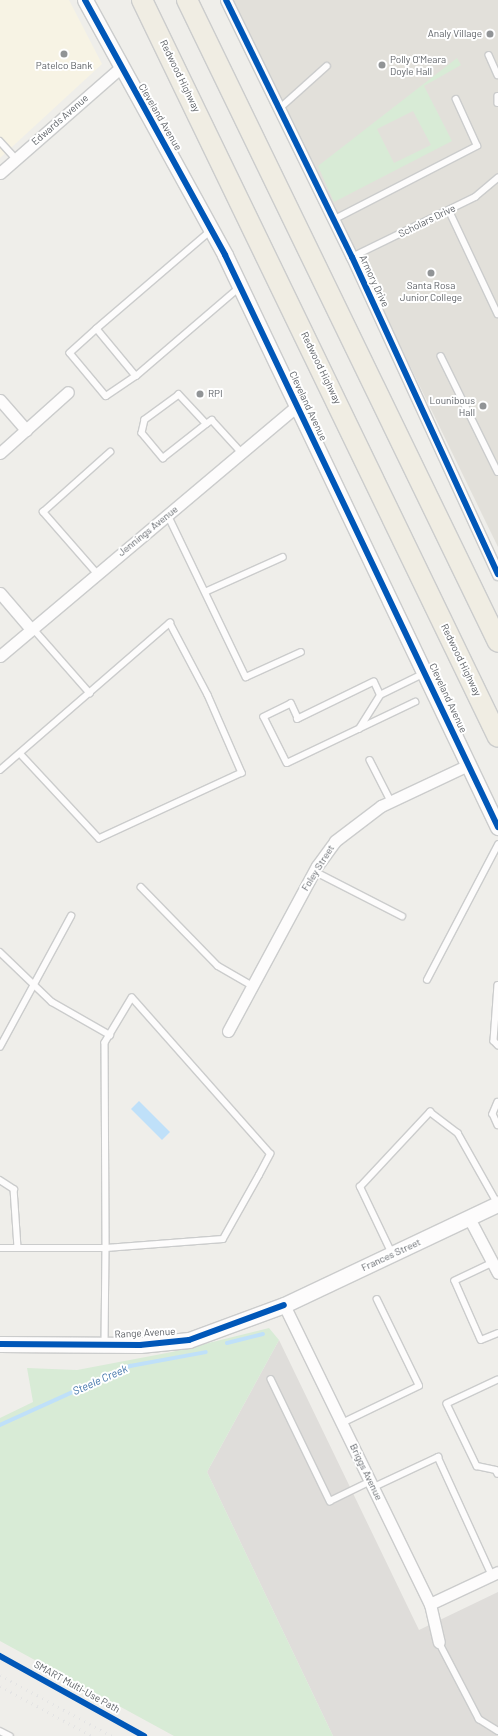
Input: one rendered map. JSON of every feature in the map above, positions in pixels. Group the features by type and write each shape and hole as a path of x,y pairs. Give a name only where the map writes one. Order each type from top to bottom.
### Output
{"highway":[{"name":"Redwood Highway","path":"141,0 154,21 498,736"},
{"path":"187,0 498,642"}],"street":[{"name":"Cleveland Avenue","path":"85,0 120,68 212,230 498,828"},
{"name":"Armory Drive","path":"226,0 352,257 498,574"},
{"name":"Edwards Avenue","path":"0,173 120,68"},
{"path":"0,453 68,392"},
{"path":"0,400 26,430"},
{"name":"Jennings Avenue","path":"0,656 31,628 242,454 297,406"},
{"path":"0,593 31,628"},
{"name":"Foley Street","path":"228,1031 314,871 335,841 355,822 391,801 468,765"},
{"name":"Frances Street","path":"284,1305 498,1204"},
{"path":"469,1218 498,1273"},
{"name":"Range Avenue","path":"0,1344 105,1345 190,1340 284,1305"},
{"name":"Briggs Avenue","path":"284,1305 373,1484 430,1604 439,1642"},
{"path":"430,1604 495,1573"}],"lane":[{"path":"489,54 498,75"},
{"path":"279,109 327,66"},
{"path":"498,96 498,103"},
{"path":"333,220 477,146 456,100"},
{"path":"0,141 16,159"},
{"name":"Scholars Drive","path":"352,257 475,197 498,178"},
{"path":"449,210 498,314"},
{"path":"212,230 70,353 106,396 136,376 240,287"},
{"path":"97,329 136,376"},
{"path":"441,356 498,472"},
{"path":"206,424 179,395 145,420 142,433 163,458 212,420 242,454"},
{"path":"97,574 43,512 110,452"},
{"path":"168,515 246,677 301,652"},
{"path":"205,592 283,556"},
{"path":"0,770 21,755 170,623 208,695 242,773 99,839 21,755"},
{"path":"31,628 90,693"},
{"path":"359,729 380,695 425,673"},
{"path":"380,695 374,682 298,719 291,704 264,717 287,763 415,702"},
{"path":"370,760 391,801"},
{"path":"427,980 498,845"},
{"path":"314,871 402,916"},
{"path":"141,888 218,966 252,986"},
{"path":"0,1047 32,983 71,916"},
{"path":"0,952 52,1002 110,1035"},
{"path":"498,985 494,1041 498,1045"},
{"path":"0,1248 106,1248 223,1239 270,1154 132,998 105,1043 106,1248 105,1345"},
{"path":"498,1102 493,1114 498,1125"},
{"path":"392,1254 360,1187 430,1112 458,1133 498,1204"},
{"path":"0,1180 14,1189 18,1248"},
{"path":"493,1263 455,1281 481,1340 498,1333"},
{"path":"342,1423 418,1386 377,1300"},
{"path":"271,1379 330,1501 438,1458 495,1573"},
{"path":"498,1380 448,1404 477,1466 496,1470 498,1474"},
{"path":"439,1642 479,1719 498,1731"},
{"path":"0,1731 10,1736"}],"shaded area":[{"path":"0,0 69,0 102,64 0,158"},
{"name":"Santa Rosa Junior College","path":"232,0 498,0 498,547"},
{"path":"279,1340 419,1630 498,1592 498,1736 333,1736 207,1472"}],"green space":[{"path":"457,58 461,65 424,86 452,141 334,202 318,166","holes":["413,111 431,145 394,163 377,129"]},
{"path":"269,1328 279,1340 207,1472 333,1736 174,1736 0,1641 0,1418 33,1402 27,1368 77,1370 172,1352"}],"water":[{"path":"139,1101 170,1132 162,1140 131,1109"}],"waterway":[{"name":"Steele Creek","path":"227,1343 263,1334"},
{"name":"Steele Creek","path":"0,1425 130,1366 206,1352"}],"railway":[{"path":"0,1675 112,1736"},
{"path":"0,1686 92,1736"}],"cycle path":[{"path":"85,0 225,255 498,827"},
{"path":"226,0 352,257 498,574"},
{"path":"0,1344 140,1345 189,1340 284,1305"},
{"name":"SMART Multi-Use Path","path":"0,1656 144,1736"}],"place":[{"name":"Analy Village","path":"490,34"},
{"name":"Patelco Bank","path":"64,54"},
{"name":"Polly O'Meara Doyle Hall","path":"382,65"},
{"name":"Santa Rosa Junior College","path":"431,273"},
{"name":"RPI","path":"200,394"},
{"name":"Lounibous Hall","path":"483,406"}]}
